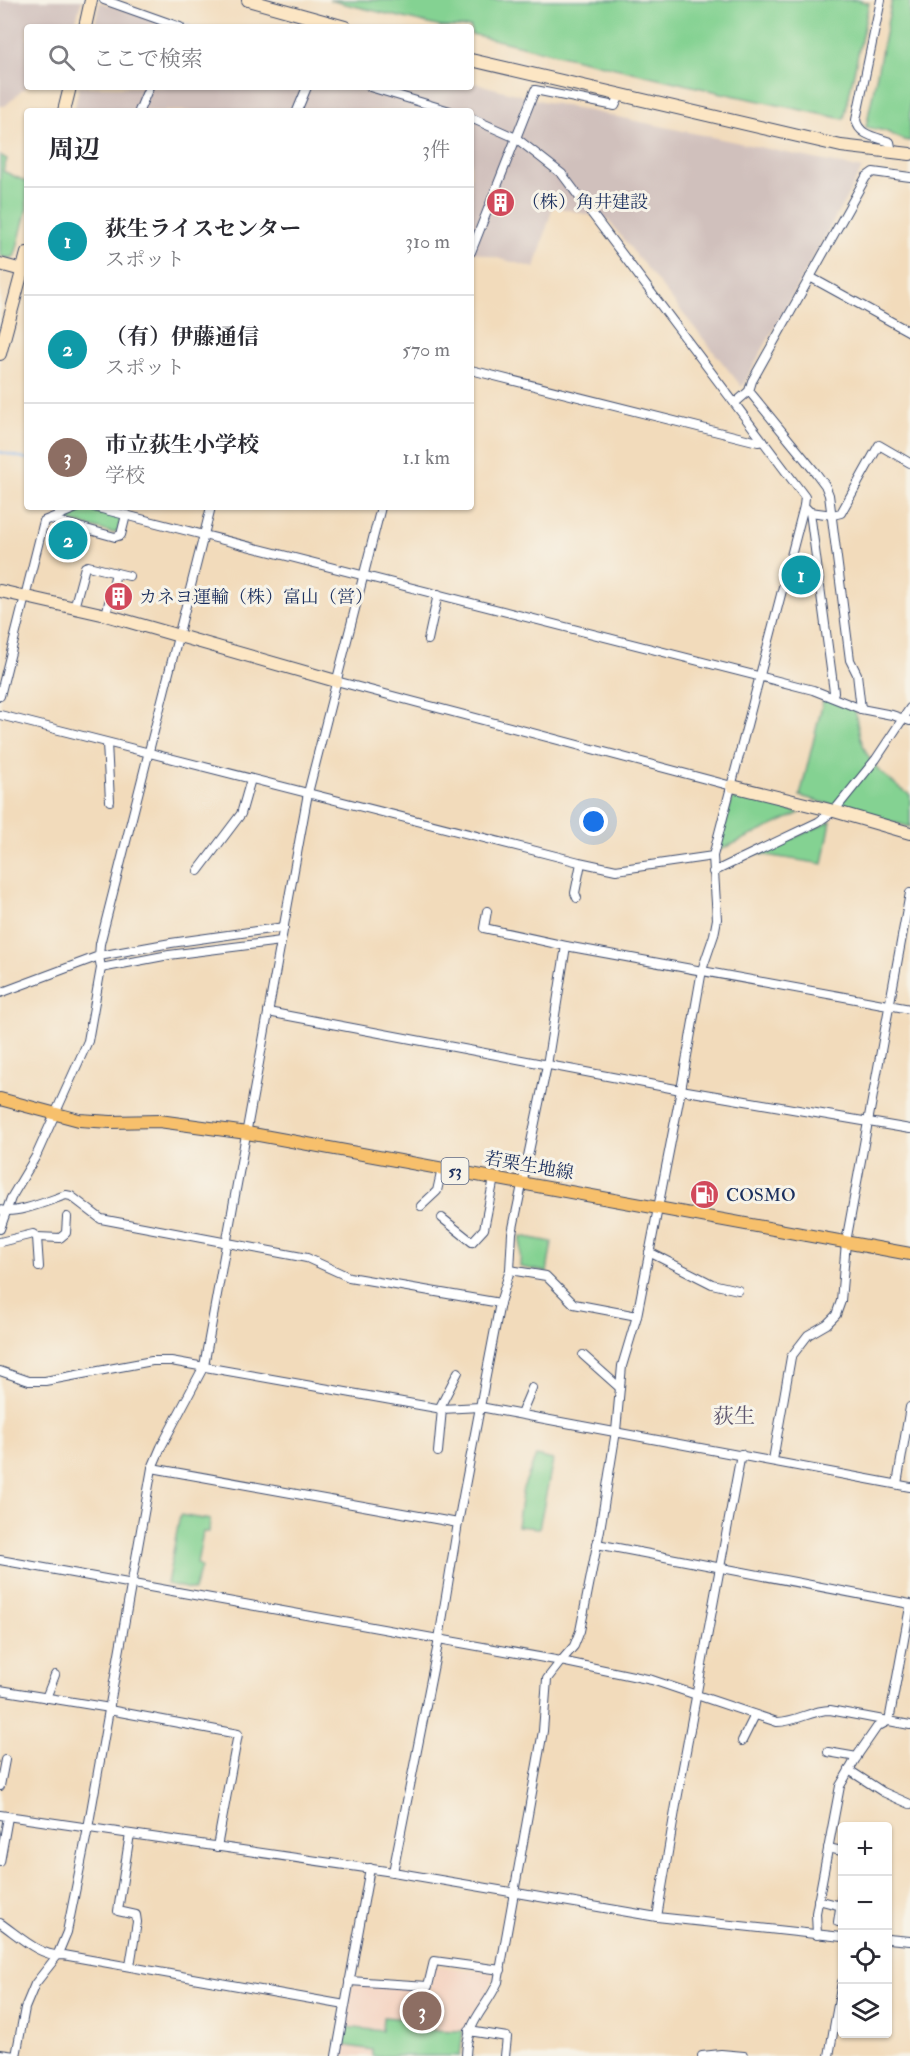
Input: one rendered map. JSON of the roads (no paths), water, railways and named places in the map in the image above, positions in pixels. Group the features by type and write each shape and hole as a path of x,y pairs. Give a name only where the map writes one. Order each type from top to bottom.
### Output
{"main road":[{"name":"若栗生地線","path":"0,1099 79,1120 179,1123 247,1133 910,1254"}],"street":[{"path":"86,22 92,0"},
{"path":"104,0 170,24"},
{"path":"248,0 334,24"},
{"path":"881,0 856,120 857,127 863,133 890,142 892,152"},
{"path":"474,61 841,146 910,154"},
{"path":"65,108 69,90"},
{"path":"140,108 148,90"},
{"path":"298,108 306,90"},
{"path":"380,90 440,108"},
{"path":"474,244 535,90 615,106 620,94"},
{"path":"474,119 516,138 562,174 805,497 834,692 832,697"},
{"path":"735,403 749,391 752,381 866,177 873,172 910,177"},
{"path":"0,354 24,263"},
{"path":"0,264 22,270"},
{"path":"810,277 910,332"},
{"path":"474,371 758,442 763,441"},
{"path":"749,391 825,485 833,514 850,660 856,674 861,709"},
{"path":"807,509 833,514 841,513 879,445 910,463"},
{"path":"466,2056 466,2039 473,2021 492,1995 501,1970 543,1731 548,1679 574,1647 580,1631 616,1431 622,1366 636,1316 658,1208 702,970 717,919 713,856 807,509"},
{"path":"0,696 44,521 72,510"},
{"path":"106,510 760,676 813,690 861,709 907,720"},
{"path":"0,1229 3,1211 36,1156 53,1114 88,1041 101,969 100,944 210,510"},
{"path":"0,2054 16,2056 25,2008 35,1984 57,1956 67,1932 110,1709 152,1468 204,1366 308,793 380,510"},
{"path":"50,519 115,537 121,535 126,515"},
{"path":"74,608 86,567 129,576"},
{"path":"106,615 116,573"},
{"path":"0,591 106,615 336,681 910,832"},
{"path":"428,640 438,594"},
{"path":"713,872 818,822 834,811 907,720 910,708"},
{"path":"0,715 616,870 713,856"},
{"path":"107,743 110,801"},
{"path":"198,871 242,814 251,779"},
{"path":"577,898 575,893 581,863"},
{"path":"773,1460 791,1357 808,1335 836,1316 841,1301 846,1242 910,893"},
{"path":"487,911 484,928 566,946 910,1009"},
{"path":"0,993 99,956 284,927"},
{"path":"101,969 169,955 281,941"},
{"path":"393,1872 439,1639 458,1523 500,1303 510,1270 512,1233 547,1065 566,946"},
{"path":"268,1012 681,1090 910,1129"},
{"path":"421,1206 437,1191 442,1169"},
{"path":"442,1218 472,1242 484,1229 494,1178"},
{"path":"3,1211 66,1195 71,1196 101,1220 306,1258 349,1277 500,1303"},
{"path":"0,1242 33,1234 37,1237 60,1238 66,1233 67,1217"},
{"path":"37,1237 39,1267"},
{"path":"649,1252 712,1284 738,1290"},
{"path":"510,1270 546,1276 574,1304 636,1316"},
{"path":"583,1355 620,1388"},
{"path":"0,1371 29,1381 45,1381 152,1361 171,1361 441,1409 480,1407 910,1487"},
{"path":"438,1452 441,1409 458,1372"},
{"path":"521,1414 532,1389"},
{"path":"897,1484 910,1407"},
{"path":"657,1917 741,1454"},
{"path":"152,1468 458,1523"},
{"path":"597,1544 910,1606 889,1721"},
{"path":"0,1560 561,1661 651,1680 777,1722 789,1722 818,1710 830,1710 910,1725"},
{"path":"46,1698 55,1675"},
{"path":"0,1690 238,1734 217,1846"},
{"path":"742,1741 755,1715"},
{"path":"817,1935 818,1900 840,1786 878,1727 889,1721"},
{"path":"828,1752 857,1757"},
{"path":"0,1786 5,1760"},
{"path":"849,1770 883,1792 910,1804"},
{"path":"0,1862 4,1816 370,1868 657,1917 838,1937"},
{"path":"130,1834 118,1911 136,1915 137,1922 130,1966"},
{"path":"828,1848 838,1850"},
{"path":"336,2056 370,1868"},
{"path":"818,1900 838,1905"},
{"path":"0,1923 42,1952 57,1956 63,1955 130,1966 345,2005"},
{"path":"892,1939 910,1941"},
{"path":"349,1981 428,1986 434,1961 501,1970"},
{"path":"829,2056 843,1984"},
{"path":"469,2031 507,2037 505,2056"},
{"path":"702,2056 722,2054 744,2056"}],"waterway":[{"path":"0,452 24,458"}],"place":[{"name":"（株）角井建設","path":"501,202"},
{"name":"（有）伊藤通信","path":"68,540"},
{"name":"荻生ライスセンター","path":"801,575"},
{"name":"カネヨ運輸（株）富山（営）","path":"118,597"},
{"name":"COSMO","path":"705,1195"},
{"name":"市立荻生小学校","path":"422,2011"}],"district":[{"name":"荻生","path":"734,1416"}]}
